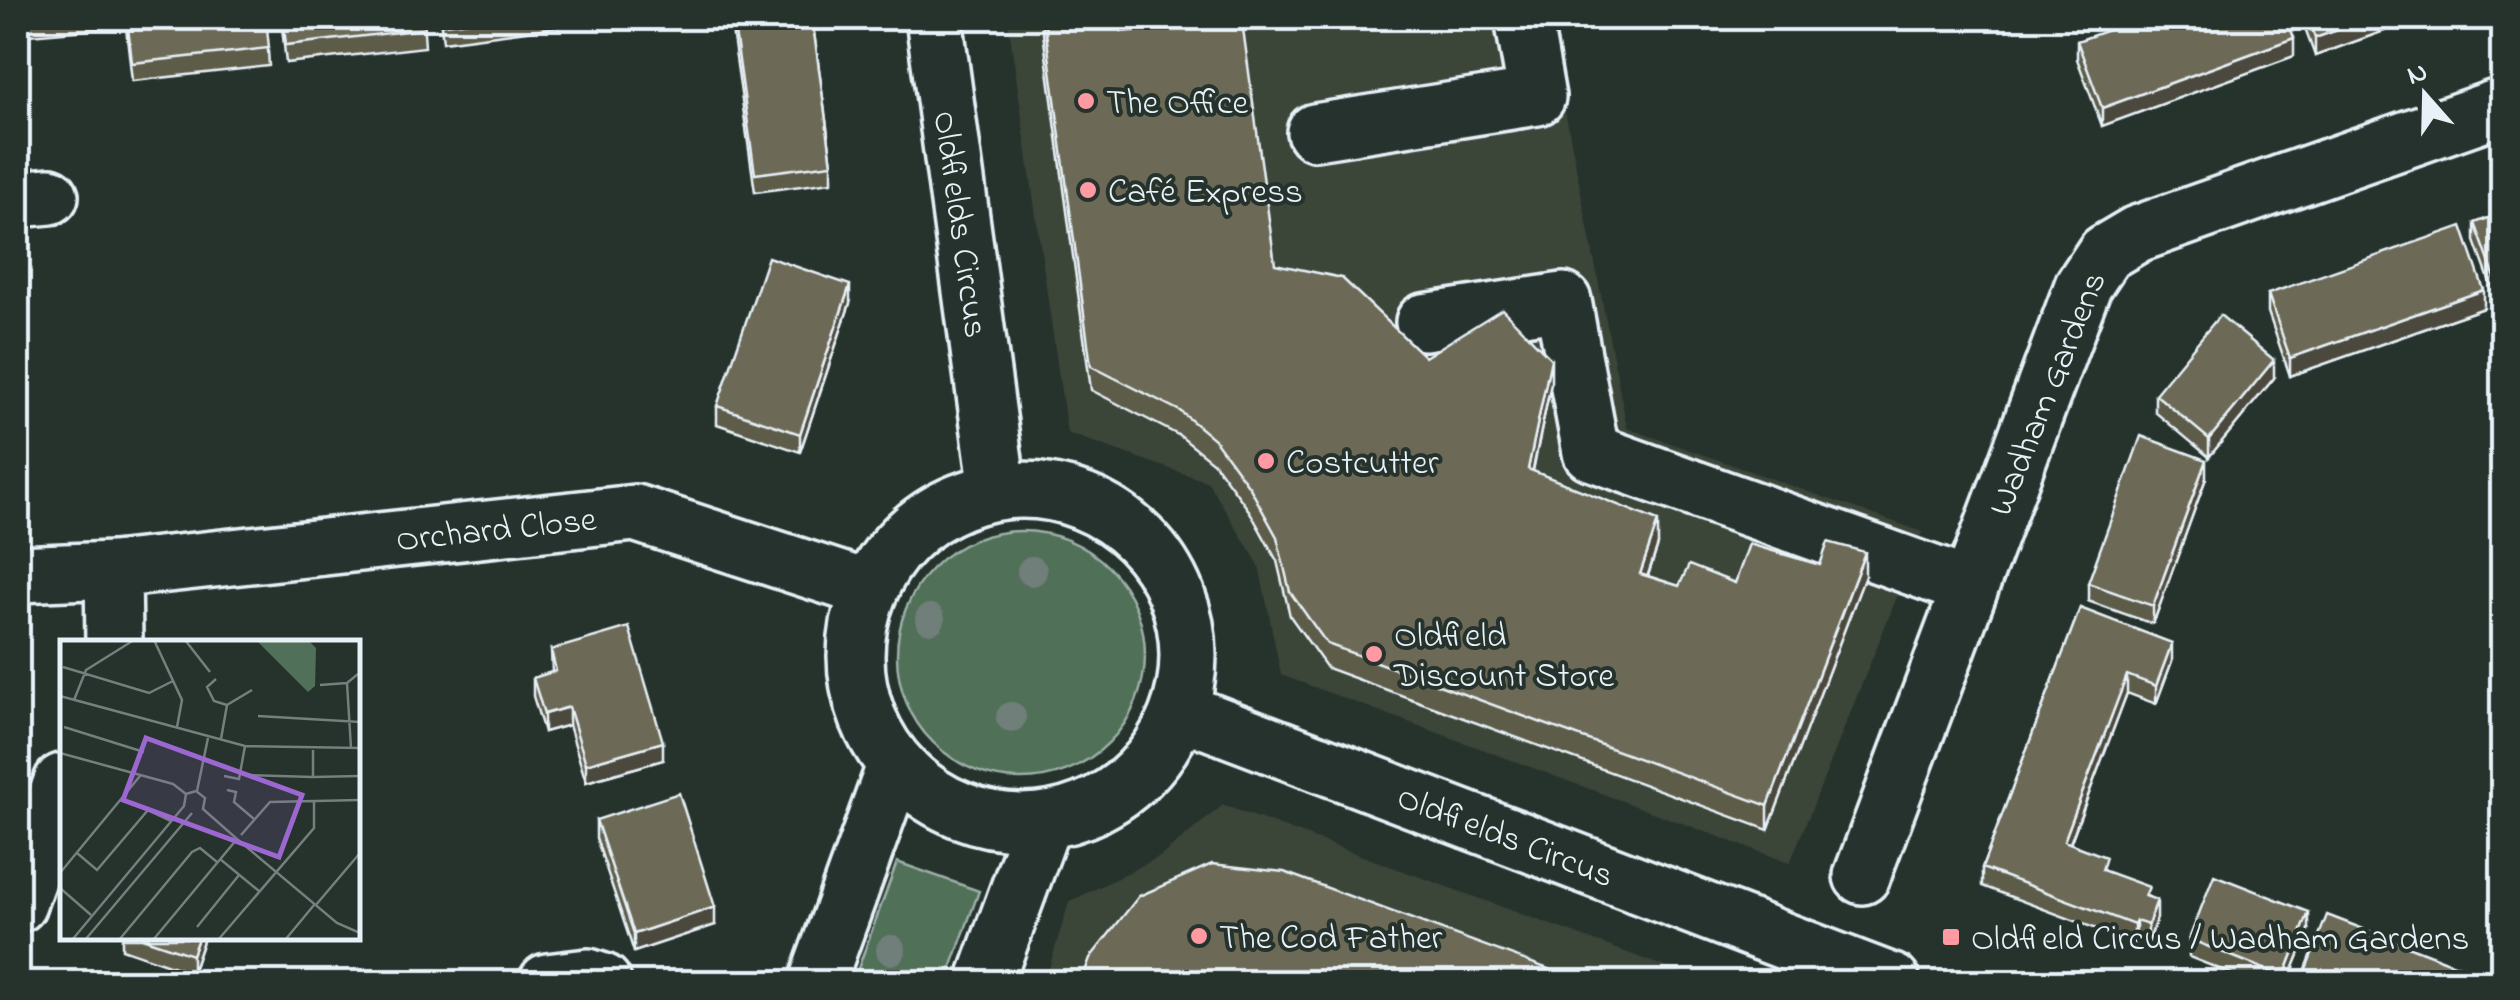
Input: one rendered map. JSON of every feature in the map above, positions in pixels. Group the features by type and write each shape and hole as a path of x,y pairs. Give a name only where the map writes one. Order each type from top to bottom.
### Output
{"street":[{"name":"Oldfields Circus","path":"934,18 998,490"},
{"path":"1315,132 1537,96 1523,18"},
{"name":"Wadham Gardens","path":"1862,876 2083,286 2105,253 2138,234 2502,106"},
{"path":"1424,322 1563,300 1591,452 1968,587"},
{"path":"998,490 1076,496 1110,512 1148,543 1166,569 1190,652 1182,711 1156,759 1118,791 1082,813 1043,823 1001,823 945,805 896,766 858,692 855,637 868,589 890,552 938,511 998,490"},
{"name":"Orchard Close","path":"18,574 113,570 635,513 868,589"},
{"path":"113,570 114,640"},
{"name":"Oldfields Circus","path":"1182,711 1827,971 1892,982"},
{"path":"817,982 896,766"},
{"path":"18,904 60,788"},
{"path":"985,982 1043,823"},
{"path":"547,982 588,978 603,982"}],"shaded area":[{"path":"1547,18 1627,428 1923,532 1790,863 1281,675 1259,565 1208,482 1067,433 1008,20"},
{"path":"1223,805 1707,982 1045,982 1069,902 1161,856"}],"green space":[{"path":"1021,531 1068,540 1109,567 1136,608 1145,655 1136,702 1109,743 1068,770 1021,779 974,770 933,743 906,702 897,655 906,608 933,567 974,540"},
{"path":"897,862 979,891 946,982 853,982"}],"building":[{"path":"127,18 266,18 269,48 132,63"},
{"path":"283,18 423,18 425,29 286,45"},
{"path":"442,18 495,18 443,24"},
{"path":"733,18 812,18 832,164 755,174"},
{"path":"1044,18 1120,18 1122,32 1242,21 1275,264 1342,278 1425,357 1502,309 1551,359 1528,469 1658,521 1640,574 1679,586 1689,565 1735,583 1749,544 1820,565 1828,542 1865,552 1768,806 1327,644 1290,592 1277,537 1250,488 1215,440 1180,411 1091,366"},
{"path":"2143,18 2287,18 2294,38 2102,108 2077,41"},
{"path":"2307,18 2371,18 2315,38"},
{"path":"2502,213 2502,284 2498,286 2475,223"},
{"path":"2462,226 2484,290 2290,358 2268,294"},
{"path":"768,257 850,285 800,434 717,406"},
{"path":"2220,315 2274,360 2209,439 2155,394"},
{"path":"2141,436 2206,460 2153,606 2088,583"},
{"path":"2080,608 2172,643 2156,686 2127,675 2064,841 2106,857 2102,870 2149,887 2145,896 2157,900 2148,925 2136,921 2134,925 1982,868"},
{"path":"629,627 663,742 586,764 569,707 544,714 533,678 556,671 551,650"},
{"path":"679,793 715,907 634,934 596,820"},
{"path":"1212,864 1284,872 1584,982 1081,982 1090,958 1139,896"},
{"path":"2214,875 2309,912 2284,977 2189,939"},
{"path":"2327,915 2501,982 2302,979"},
{"path":"148,940 197,940 192,955"}],"place":[{"name":"The Office","path":"1086,101"},
{"name":"Café Express","path":"1088,190"},
{"name":"Costcutter","path":"1266,461"},
{"name":"Oldfield Discount Store","path":"1374,654"},
{"name":"The Cod Father","path":"1199,936"},
{"name":"Oldfield Circus / Wadham Gardens","path":"1951,937"}]}
